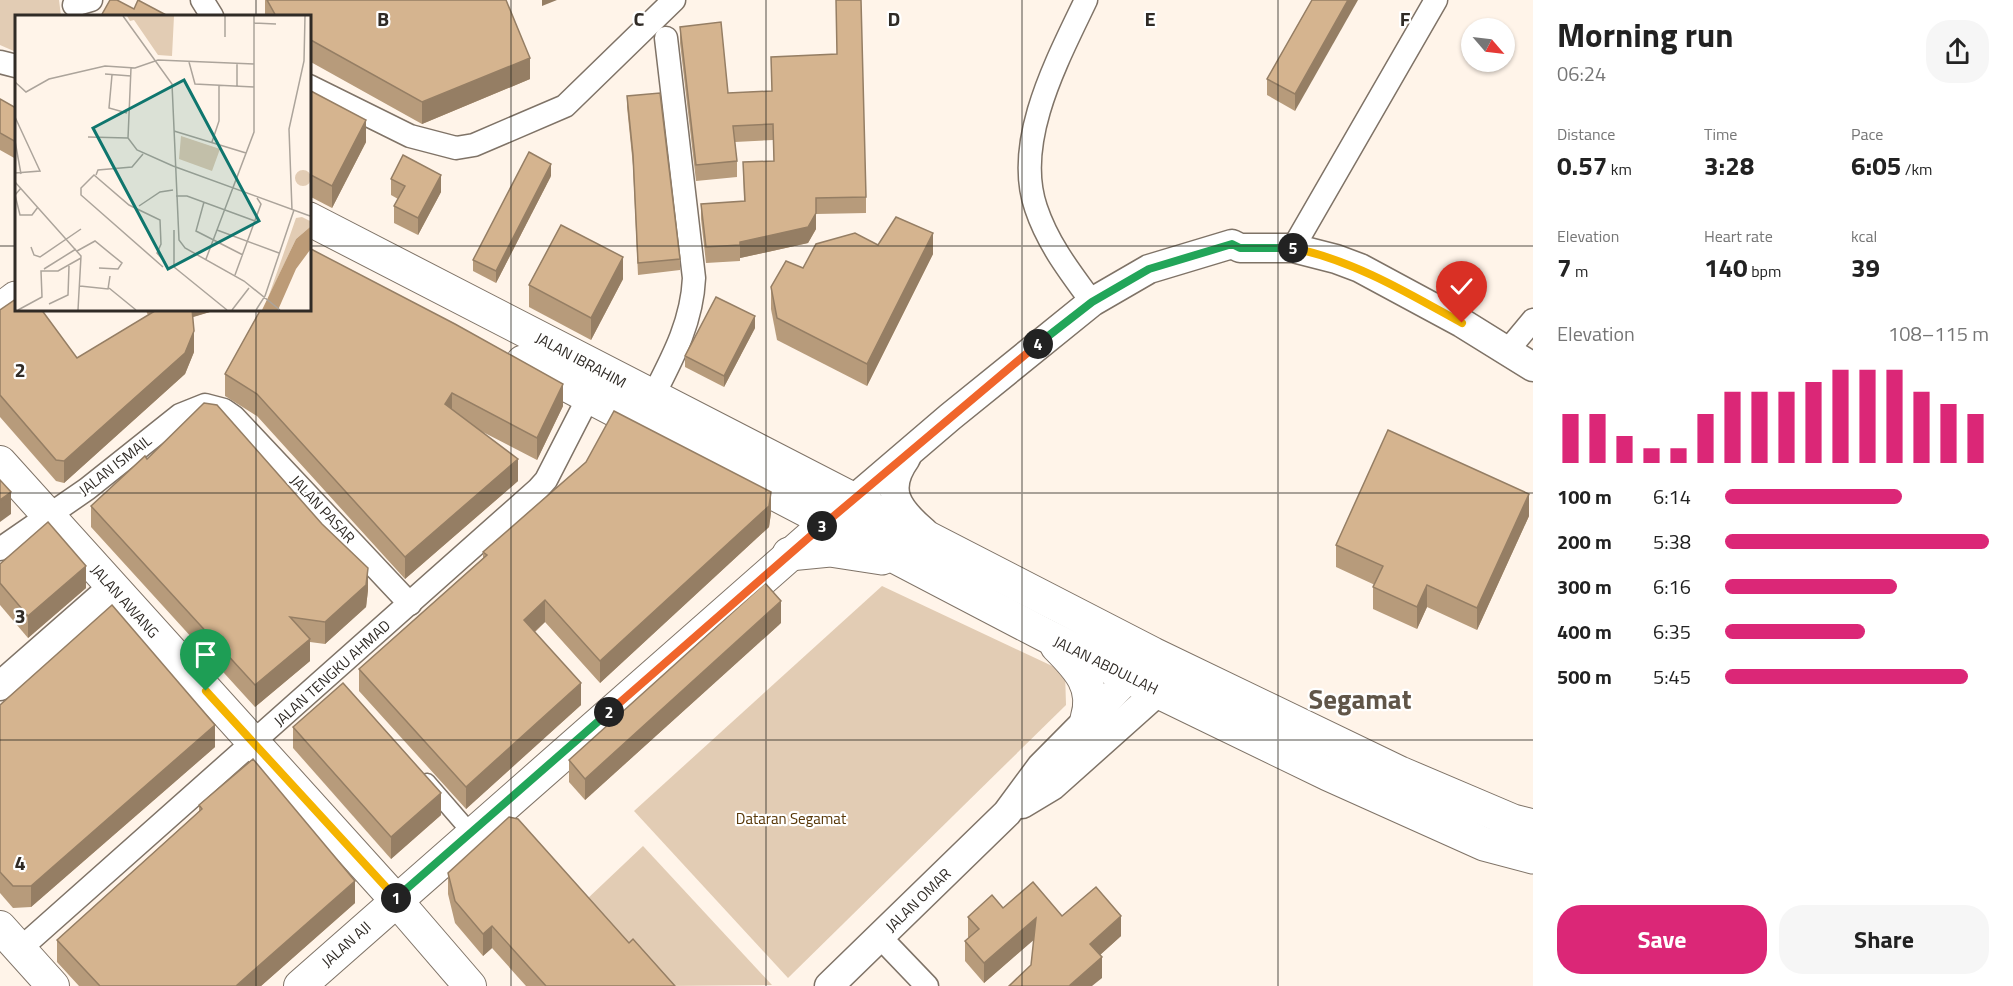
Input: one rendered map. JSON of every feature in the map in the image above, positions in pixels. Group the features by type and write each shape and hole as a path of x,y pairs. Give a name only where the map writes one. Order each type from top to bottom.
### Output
{"highway":[{"name":"JALAN IBRAHIM","path":"310,220 652,398 841,510"},
{"name":"JALAN IBRAHIM","path":"310,250 464,329 588,398 841,510"},
{"path":"0,285 15,275"},
{"path":"0,310 15,299"},
{"name":"JALAN ABDULLAH","path":"841,510 930,556 1183,668 1393,787"},
{"path":"789,554 830,550 877,557 930,556"},
{"name":"JALAN ABDULLAH","path":"930,556 1045,635 1160,692 1393,787"},
{"path":"1045,635 1086,681 1092,700 1087,719"},
{"path":"1393,787 1533,826"},
{"path":"1393,787 1484,844 1533,857"}],"main road":[{"name":"JALAN AWANG","path":"0,462 395,899 470,986"},
{"name":"JALAN AJI","path":"300,986 395,899 841,510"},
{"path":"10,938 53,986"}],"street":[{"path":"202,0 211,15"},
{"path":"310,86 410,136 456,148 474,145 565,106 674,0"},
{"path":"1086,0 1044,93 1036,127 1032,176 1036,208 1053,248 1092,302"},
{"path":"1293,248 1436,0"},
{"path":"652,398 686,326 693,296 694,279 666,38"},
{"path":"0,62 15,66"},
{"path":"841,510 1092,302 1149,269 1232,244 1240,248 1293,248 1360,268 1508,350 1533,367"},
{"path":"1508,350 1533,320"},
{"name":"JALAN TENGKU AHMAD","path":"10,938 334,678 410,604 546,480 588,398"},
{"name":"JALAN ISMAIL","path":"0,549 87,489 180,415 205,405 224,410 234,417"},
{"name":"JALAN PASAR","path":"234,417 282,465 410,604"},
{"path":"913,449 894,480 895,498 930,556"},
{"path":"0,686 112,588"},
{"name":"JALAN OMAR","path":"829,986 1007,813 1041,767 1153,654"},
{"name":"JALAN OMAR","path":"1007,813 1052,786 1160,692 1183,668"},
{"path":"419,773 472,834"},
{"path":"880,937 927,986"}],"green space":[{"path":"0,0 59,0 61,15 15,15 15,52 0,45"},
{"name":"Dataran Segamat","path":"882,586 1065,672 1066,705 788,978 634,811"},
{"path":"643,846 772,985 665,986 586,900"}],"building":[{"path":"110,0 117,0 134,9 138,0 166,15 102,15"},
{"path":"267,0 506,0 530,58 422,102 310,40 310,15 275,15"},
{"path":"836,0 861,0 866,197 816,198 816,213 808,227 740,242 740,245 706,247 701,204 745,201 743,162 774,161 773,124 733,126 737,161 696,165 680,27 721,22 728,93 772,91 771,57 837,54"},
{"path":"1312,0 1348,0 1295,94 1267,79"},
{"path":"310,91 366,120 332,186 310,175"},
{"path":"660,93 680,259 638,263 633,155 627,96"},
{"path":"0,99 15,107 15,141 0,133"},
{"path":"529,152 551,164 496,271 473,260"},
{"path":"403,155 441,175 418,218 394,206 405,186 391,179"},
{"path":"896,217 933,233 867,364 777,318 771,287 786,261 803,268 816,244 855,233 878,245"},
{"path":"561,225 623,257 591,318 529,285"},
{"path":"310,249 455,324 563,384 537,438 452,393 445,404 518,459 405,557 257,394 225,374 260,310 310,310"},
{"path":"716,297 755,316 724,376 685,356"},
{"path":"15,300 15,310 42,310 77,358 156,310 192,310 194,331 185,353 64,461 56,460 0,395 0,310"},
{"path":"204,403 217,405 322,524 368,568 366,585 325,622 290,617 310,639 255,685 91,506 145,456 147,459"},
{"path":"614,411 771,492 769,506 600,661 545,600 524,620 581,683 466,787 359,669 487,555 483,552 586,462"},
{"path":"1388,430 1529,494 1477,608 1427,585 1417,607 1373,587 1383,566 1336,545"},
{"path":"0,480 11,492 0,500"},
{"path":"48,522 86,566 28,616 0,583 0,564"},
{"path":"765,583 781,601 585,779 569,760"},
{"path":"112,605 215,725 31,886 13,886 0,872 0,705"},
{"path":"343,683 441,793 391,837 293,727"},
{"path":"253,759 355,881 236,986 100,986 57,940 202,809 199,805"},
{"path":"509,817 518,819 629,943 633,939 675,986 546,986 492,926 483,934 455,901 448,873"},
{"path":"1033,882 1062,916 1096,887 1121,916 1090,944 1102,957 1069,986 1009,986 1031,965 1036,918 984,963 965,941 979,929 968,917 992,895 1003,908"}],"district":[{"name":"Segamat","path":"1360,698"}],"route":[{"path":"206,691 395,899 472,834 789,554 950,417 1092,302 1149,269 1232,244 1240,248 1293,248 1360,268 1462,323"}]}
